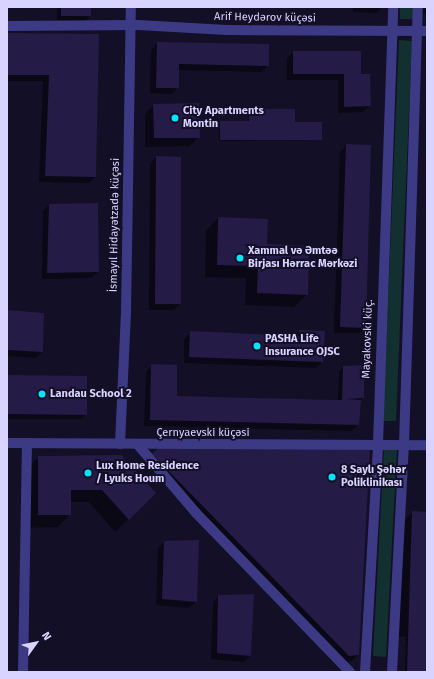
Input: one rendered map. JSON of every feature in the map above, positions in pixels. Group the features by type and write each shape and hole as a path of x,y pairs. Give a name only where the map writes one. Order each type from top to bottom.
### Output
{"street":[{"name":"İsmayıl Hidayətzadə küçəsi","path":"120,444 126,306 130,7"},
{"name":"Mayakovski küç.","path":"365,672 378,444 380,346 393,7"},
{"path":"392,672 404,445 422,32 418,7"},
{"name":"Arif Heydərov küçəsi","path":"7,26 130,25 227,30 422,32"},
{"path":"23,672 27,443"},
{"name":"Çernyaevski küçəsi","path":"7,444 427,445"},
{"path":"138,445 196,513 350,672"}],"green space":[{"path":"400,7 413,7 413,19 400,19"},
{"path":"399,40 412,41 396,421 383,421"},
{"path":"384,448 397,449 386,657 373,656"}],"building":[{"path":"61,7 91,7 91,16 61,16"},
{"path":"7,33 99,34 96,177 45,176 49,75 7,75"},
{"path":"157,42 269,44 269,66 179,64 179,88 156,88"},
{"path":"293,51 361,51 361,74 370,74 371,106 344,107 344,74 293,74"},
{"path":"199,103 200,138 154,138 153,104"},
{"path":"249,109 295,109 295,122 322,122 322,140 220,140 220,121 249,121"},
{"path":"346,144 371,145 366,328 340,327"},
{"path":"156,156 181,157 181,304 155,304"},
{"path":"98,203 99,272 47,273 49,204"},
{"path":"218,217 268,219 267,244 309,246 308,295 257,293 258,266 217,265"},
{"path":"7,310 44,313 43,352 7,350"},
{"name":"PASHA Life Insurance OJSC","path":"299,330 325,331 323,362 189,357 190,331 299,336"},
{"path":"151,364 177,365 177,396 338,400 342,400 343,366 364,365 364,398 347,399 361,400 359,425 150,420"},
{"path":"7,375 87,376 87,415 7,414"},
{"path":"161,445 370,447 359,655 349,656 152,454"},
{"name":"Lux Home Residence / Lyuks Houm","path":"121,455 156,493 129,520 102,490 71,490 71,515 38,515 38,456"},
{"path":"412,511 427,512 427,672 407,672"},
{"path":"199,540 197,602 162,599 164,541"},
{"path":"254,594 251,656 217,653 218,595"}],"place":[{"name":"City Apartments Montin","path":"175,118"},
{"name":"Xammal və Əmtəə Birjası Hərrac Mərkəzi","path":"240,258"},
{"name":"PASHA Life Insurance OJSC","path":"257,346"},
{"name":"Landau School 2","path":"42,394"},
{"name":"Lux Home Residence / Lyuks Houm","path":"88,473"},
{"name":"8 Saylı Şəhər Poliklinikası","path":"332,477"}]}
